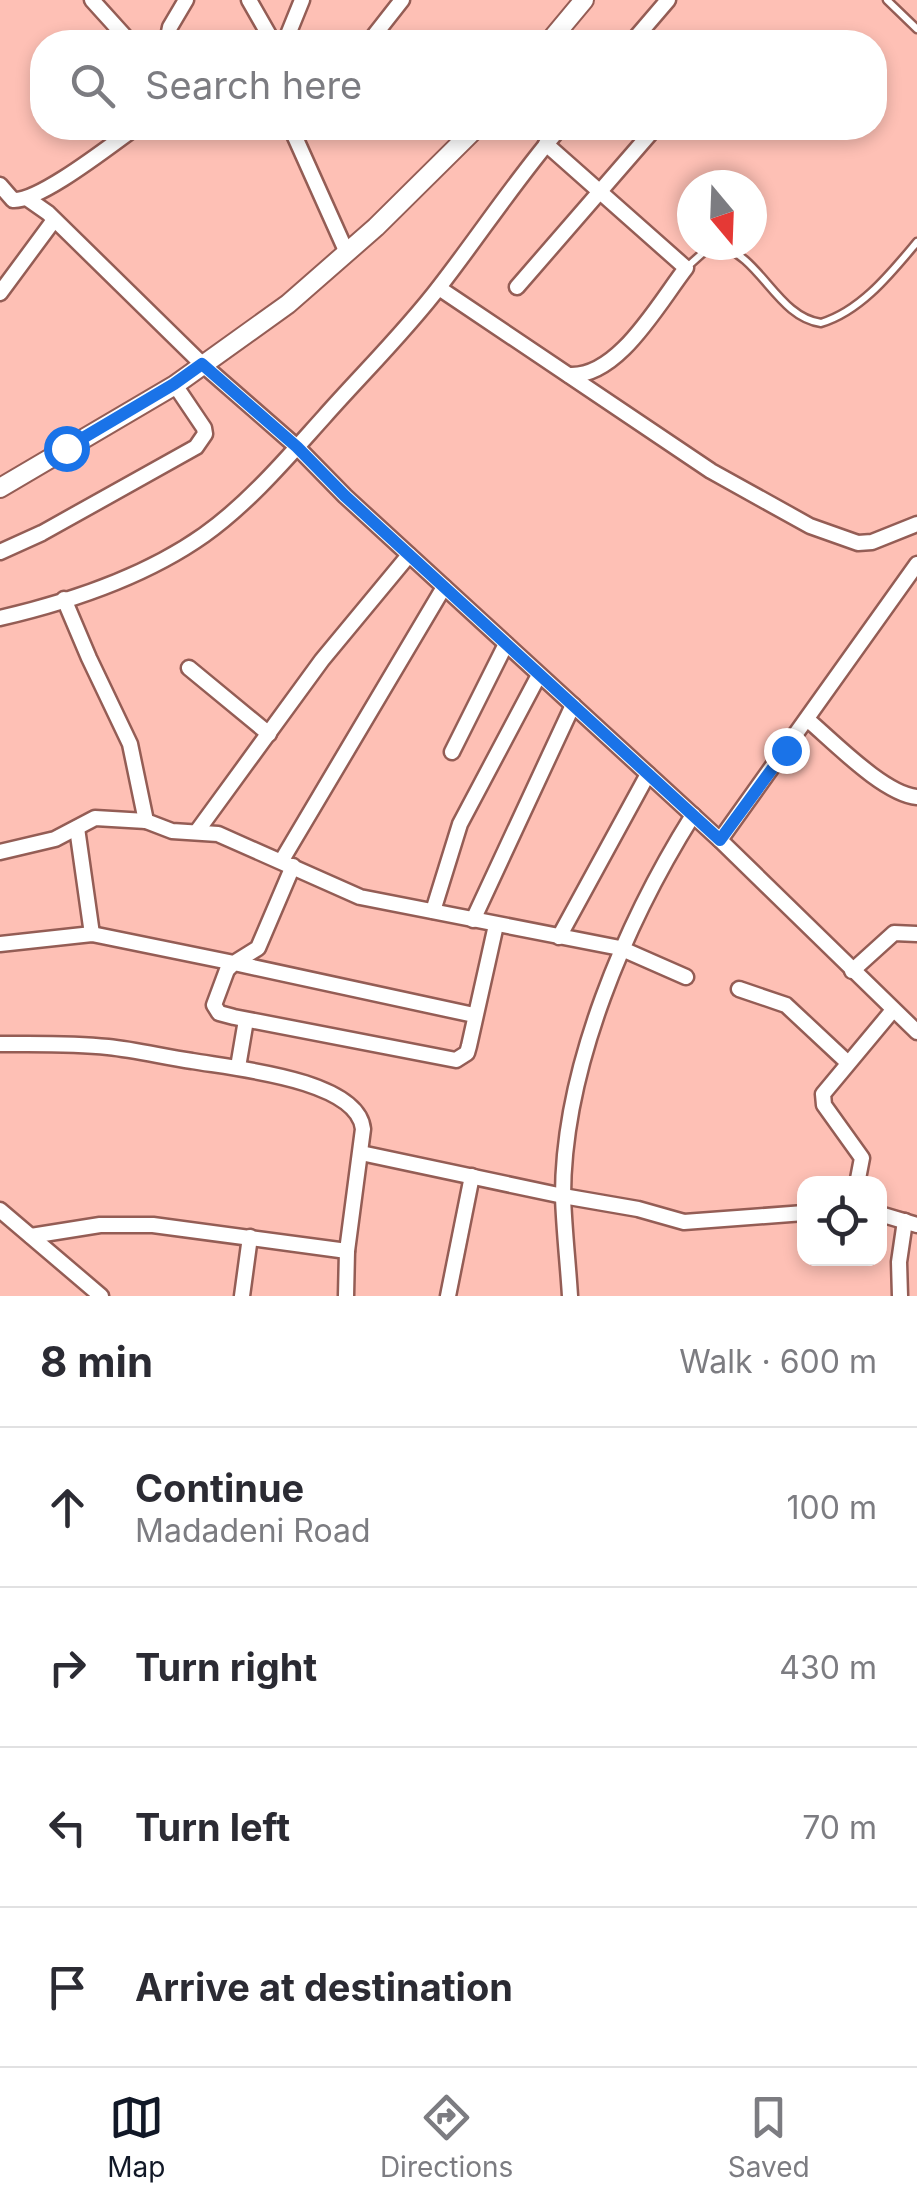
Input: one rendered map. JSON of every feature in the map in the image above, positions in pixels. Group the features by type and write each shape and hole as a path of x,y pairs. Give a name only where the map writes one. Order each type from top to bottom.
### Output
{"street":[{"path":"92,0 119,30"},
{"path":"169,30 186,0"},
{"path":"249,0 265,30"},
{"path":"290,30 302,0"},
{"path":"378,30 402,0"},
{"path":"559,30 584,0"},
{"path":"642,30 668,0"},
{"path":"0,184 13,200 28,199 117,140"},
{"path":"296,140 347,253"},
{"path":"0,488 174,384 288,304 464,140"},
{"path":"0,618 136,571 204,535 231,513 297,447 439,288 550,140"},
{"path":"517,286 645,140"},
{"path":"546,144 686,268 616,358 591,373 568,375"},
{"path":"28,199 720,840 917,1032"},
{"path":"0,292 54,220"},
{"path":"439,288 712,471 810,526 858,543 872,542 917,524"},
{"path":"0,552 42,534 196,447 205,434 204,428 174,384"},
{"path":"0,477 66,448"},
{"path":"198,830 322,660 409,554"},
{"path":"720,840 917,564"},
{"path":"444,588 287,863 258,948 227,970 214,1005 219,1013 246,1020 456,1060 466,1053 496,924"},
{"path":"64,599 130,744 146,821"},
{"path":"452,752 506,644"},
{"path":"189,668 268,734"},
{"path":"433,911 460,824 539,675"},
{"path":"473,920 574,705"},
{"path":"808,720 889,786 917,797"},
{"path":"559,937 648,774"},
{"path":"570,1296 564,1196 579,1077 620,948 655,876 692,816"},
{"path":"0,852 55,839 101,818 146,821 172,831 198,830 218,834 360,897 620,948 686,977"},
{"path":"77,828 92,934"},
{"path":"852,971 894,933 917,934"},
{"path":"0,944 92,934 474,1015"},
{"path":"739,989 786,1005 847,1062"},
{"path":"858,1176 862,1158 822,1099 847,1062 893,1010"},
{"path":"238,1067 246,1020"},
{"path":"0,1044 107,1047 238,1067 298,1081 340,1098 362,1119 347,1251 346,1296"},
{"path":"361,1152 700,1223 797,1214"},
{"path":"448,1296 472,1176"},
{"path":"0,1210 101,1296"},
{"path":"900,1296 898,1262 911,1223"},
{"path":"31,1236 100,1225 153,1224 347,1251"},
{"path":"242,1296 250,1237"}],"lane":[{"path":"888,0 917,30"},
{"path":"744,260 804,318 821,324 844,314 878,286 917,242"},
{"path":"686,268 695,260"}],"route":[{"path":"66,448 202,364 297,447 345,496 720,840 786,750"}]}
